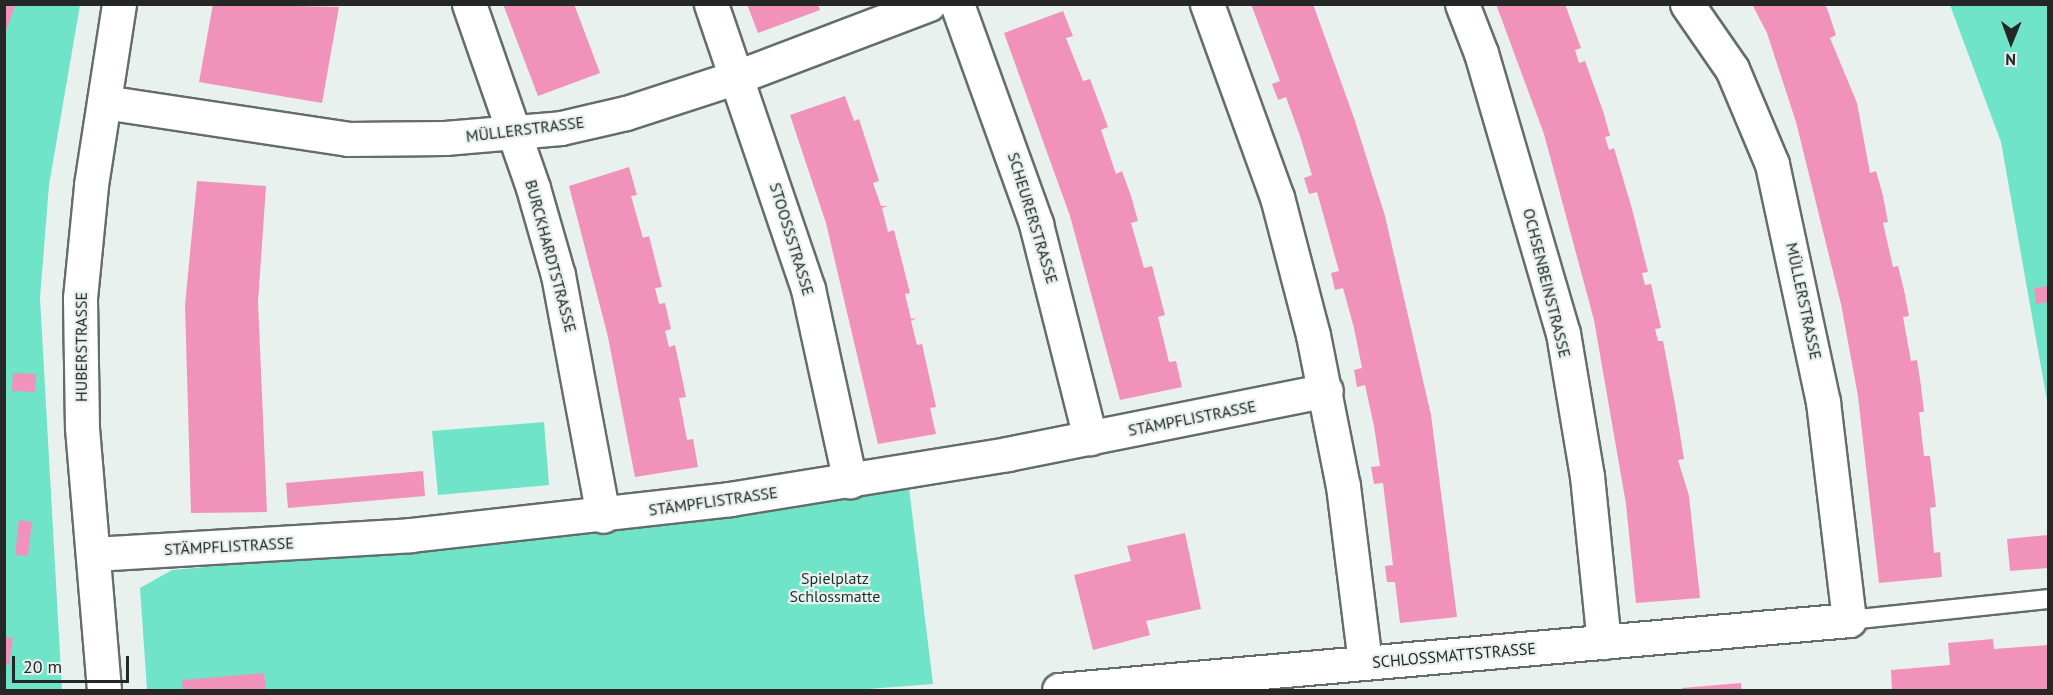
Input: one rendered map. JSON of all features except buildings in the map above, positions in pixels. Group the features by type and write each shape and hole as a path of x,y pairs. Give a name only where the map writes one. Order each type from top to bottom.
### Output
{"street":[{"name":"HUBERSTRASSE","path":"104,690 82,426 80,298 104,102 120,4"},
{"name":"BURCKHARDTSTRASSE","path":"469,4 514,131 558,275 603,516"},
{"name":"STOOSSSTRASSE","path":"711,4 808,290 850,481"},
{"name":"MÜLLERSTRASSE","path":"104,102 348,139 561,128 626,113 737,77 929,4"},
{"name":"SCHEURERSTRASSE","path":"957,4 1036,224 1090,438"},
{"path":"1207,4 1277,197 1326,390 1365,662"},
{"name":"OCHSENBEINSTRASSE","path":"1462,4 1519,177 1563,333 1587,476 1604,642"},
{"name":"MÜLLERSTRASSE","path":"1687,4 1736,77 1772,164 1823,402 1848,620"},
{"name":"STÄMPFLISTRASSE","path":"93,554 410,535 603,516 850,481 1090,438 1326,390"},
{"name":"SCHLOSSMATTSTRASSE","path":"1059,690 1848,620"}],"lane":[{"path":"1848,620 2049,599"}],"green space":[{"path":"4,5 80,5 49,185 40,298 62,690 5,690"},
{"path":"1950,5 2048,5 2048,406 2001,142"},
{"path":"544,422 549,485 438,495 432,431"},
{"name":"Spielplatz Schlossmatte","path":"909,488 933,684 855,690 147,690 140,588 172,570 604,531"}]}
